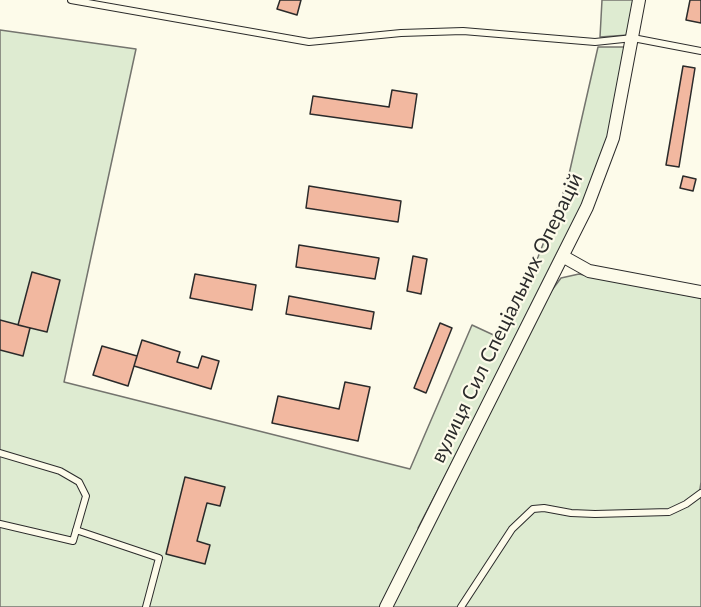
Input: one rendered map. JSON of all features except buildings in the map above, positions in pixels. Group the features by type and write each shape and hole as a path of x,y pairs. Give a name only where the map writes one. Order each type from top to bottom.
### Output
{"street":[{"name":"вулиця Сил Спеціальних Операцій","path":"386,607 564,257 587,207 613,138 639,0"},
{"path":"564,257 589,271 701,292"}],"lane":[{"path":"71,0 309,42 401,33 463,31 595,42 633,38 701,51"},
{"path":"0,453 60,471 79,482 86,496 73,541 0,524"},
{"path":"461,607 512,529 533,510 544,508 571,513 595,514 669,512 701,494"},
{"path":"76,530 159,558 146,607"}],"green space":[{"path":"602,0 633,0 628,35 600,37"},
{"path":"0,30 136,49 64,382 410,469 472,325 500,338 538,257 567,183 598,47 627,47 608,137 583,206 418,528 424,530 386,607 0,607"},
{"path":"579,274 701,298 701,482 699,496 701,496 701,607 391,607 549,294 561,278"}]}
